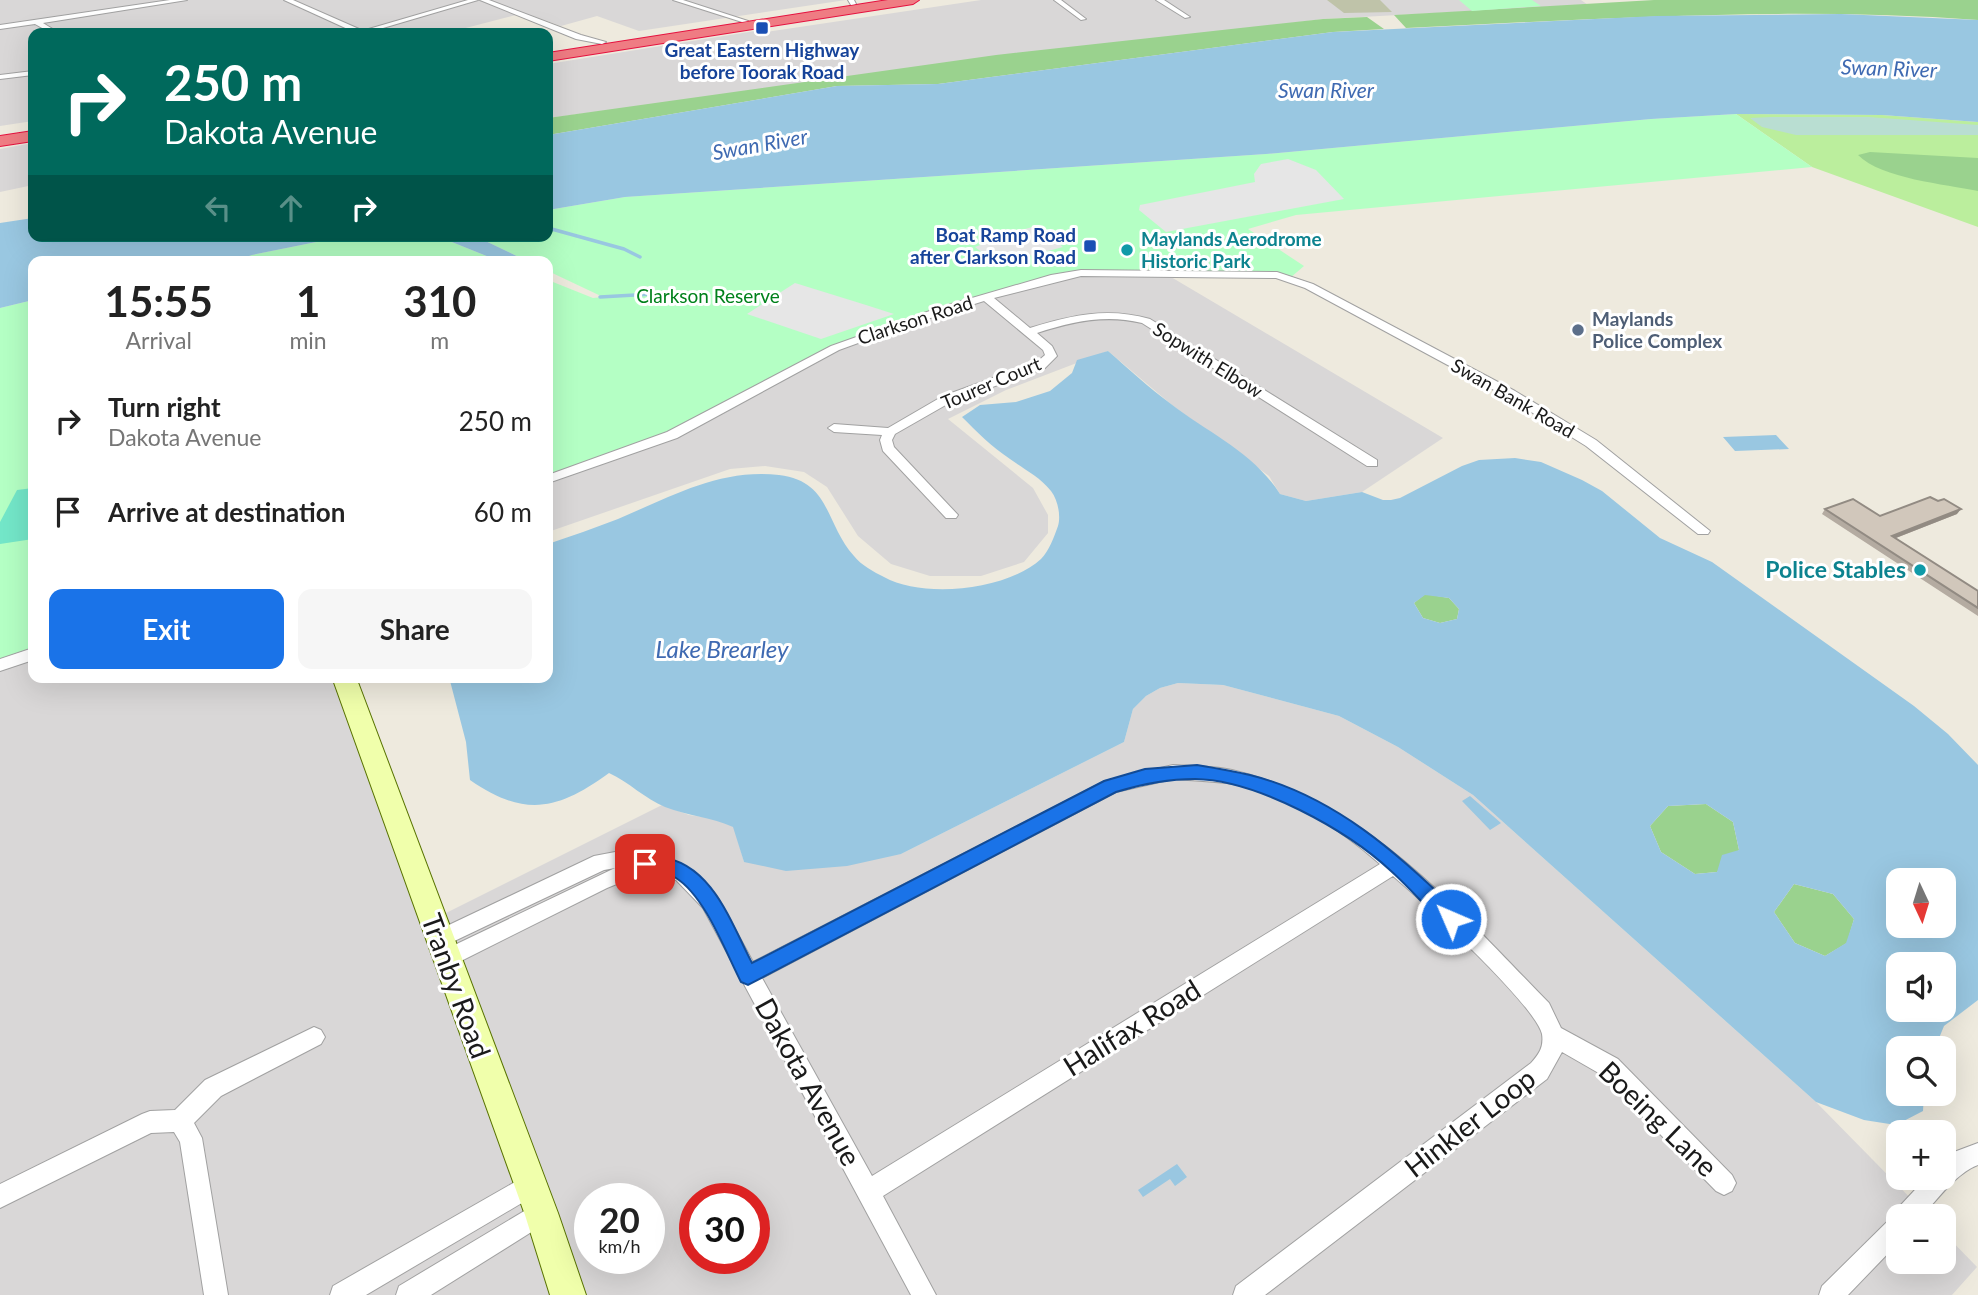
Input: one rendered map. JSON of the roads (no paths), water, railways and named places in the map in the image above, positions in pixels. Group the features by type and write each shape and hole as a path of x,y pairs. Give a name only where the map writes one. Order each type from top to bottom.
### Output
{"highway":[{"path":"553,48 577,41 603,42 721,20 744,21 875,0"},
{"path":"553,56 913,0"},
{"path":"0,132 28,128"},
{"path":"0,141 28,137"}],"street":[{"path":"0,27 184,0"},
{"path":"287,0 351,28"},
{"path":"374,28 475,0"},
{"path":"483,0 547,28"},
{"path":"676,0 721,20"},
{"path":"1057,0 1083,19"},
{"path":"1159,0 1187,17"},
{"path":"37,22 47,28"},
{"path":"553,31 577,41"},
{"path":"0,77 28,74"},
{"name":"Clarkson Road","path":"553,477 672,435 860,337 1066,275 1277,275 1308,286"},
{"name":"Swan Bank Road","path":"1308,286 1511,394 1591,443 1703,531"},
{"name":"Tourer Court","path":"890,432 947,399 1041,365 1051,356 1048,348 986,297"},
{"name":"Sopwith Elbow","path":"1029,332 1096,313 1125,314 1146,321 1372,463"},
{"path":"834,428 890,432 888,448 951,515"},
{"path":"0,665 28,656"},
{"name":"Tranby Road","path":"346,683 541,1213 568,1295"},
{"path":"748,975 1111,786 1145,776 1197,772 1251,782 1284,794 1344,825 1396,864 1542,1010 1554,1036"},
{"name":"Dakota Avenue","path":"443,949 645,864 667,866 682,872 695,882 710,902 924,1295"},
{"name":"Halifax Road","path":"868,1192 1396,864"},
{"name":"Boeing Lane","path":"1554,1036 1610,1067 1724,1183"},
{"name":"Hinkler Loop","path":"1245,1295 1539,1071 1552,1057 1554,1036"},
{"path":"0,1196 150,1122 180,1121 213,1088 314,1037"},
{"path":"180,1121 191,1139 216,1295"},
{"path":"1956,1165 1978,1154"},
{"path":"342,1295 529,1186"},
{"path":"1917,1204 1931,1190"},
{"path":"408,1295 541,1213"},
{"path":"1831,1295 1886,1238"}],"water":[{"name":"Swan River","path":"1841,14 1978,20 1978,122 1882,115 1736,114 1651,119 1266,154 625,197 553,209 553,134 837,86 938,84 1333,32 1656,16"},
{"path":"28,219 28,242 316,242 247,256 28,256 28,301 0,308 0,223"},
{"path":"452,242 487,242 517,256 487,256"},
{"name":"Lake Brearley","path":"1108,351 1163,398 1244,455 1280,494 1306,501 1362,492 1383,500 1391,500 1479,460 1515,458 1541,462 1602,491 1660,538 1712,562 1914,706 1948,734 1978,765 1978,1000 1956,1017 1956,952 1886,952 1886,1022 1949,1022 1944,1026 1940,1036 1886,1036 1886,1106 1923,1106 1923,1111 1906,1120 1886,1120 1886,1123 1864,1120 1816,1102 1473,795 1398,747 1339,716 1223,685 1178,683 1160,688 1146,696 1133,709 1124,742 901,854 847,866 786,871 744,862 733,827 665,807 609,773 573,795 541,805 508,800 470,780 466,742 451,683 553,683 553,542 716,480 757,474 779,475 809,486 818,495 854,556 884,577 901,584 942,589 965,588 1008,578 1026,570 1046,552 1058,526 1057,503 1042,481 997,449 962,417 980,405 1016,402 1050,391 1072,373 1077,360","holes":["1425,595 1449,598 1459,609 1457,619 1440,623 1423,618 1414,603","1706,804 1733,822 1739,850 1722,855 1717,872 1695,874 1661,852 1650,826 1668,806","1794,884 1833,894 1854,919 1846,943 1825,956 1795,943 1774,912"]},
{"path":"1776,435 1789,449 1735,451 1723,437"},
{"path":"1470,796 1501,823 1490,830 1462,801"},
{"path":"1177,1164 1187,1177 1175,1186 1170,1179 1143,1197 1138,1190"}],"waterway":[{"path":"553,229 624,249 640,257"},
{"path":"239,253 246,256"},
{"path":"600,297 670,293"}],"place":[{"name":"Great Eastern Highway before Toorak Road","path":"762,28"},
{"name":"Boat Ramp Road after Clarkson Road","path":"1090,246"},
{"name":"Maylands Aerodrome Historic Park","path":"1127,250"},
{"name":"Maylands Police Complex","path":"1578,330"},
{"name":"Police Stables","path":"1920,570"}],"park label":[{"name":"Clarkson Reserve","path":"708,296"}]}
